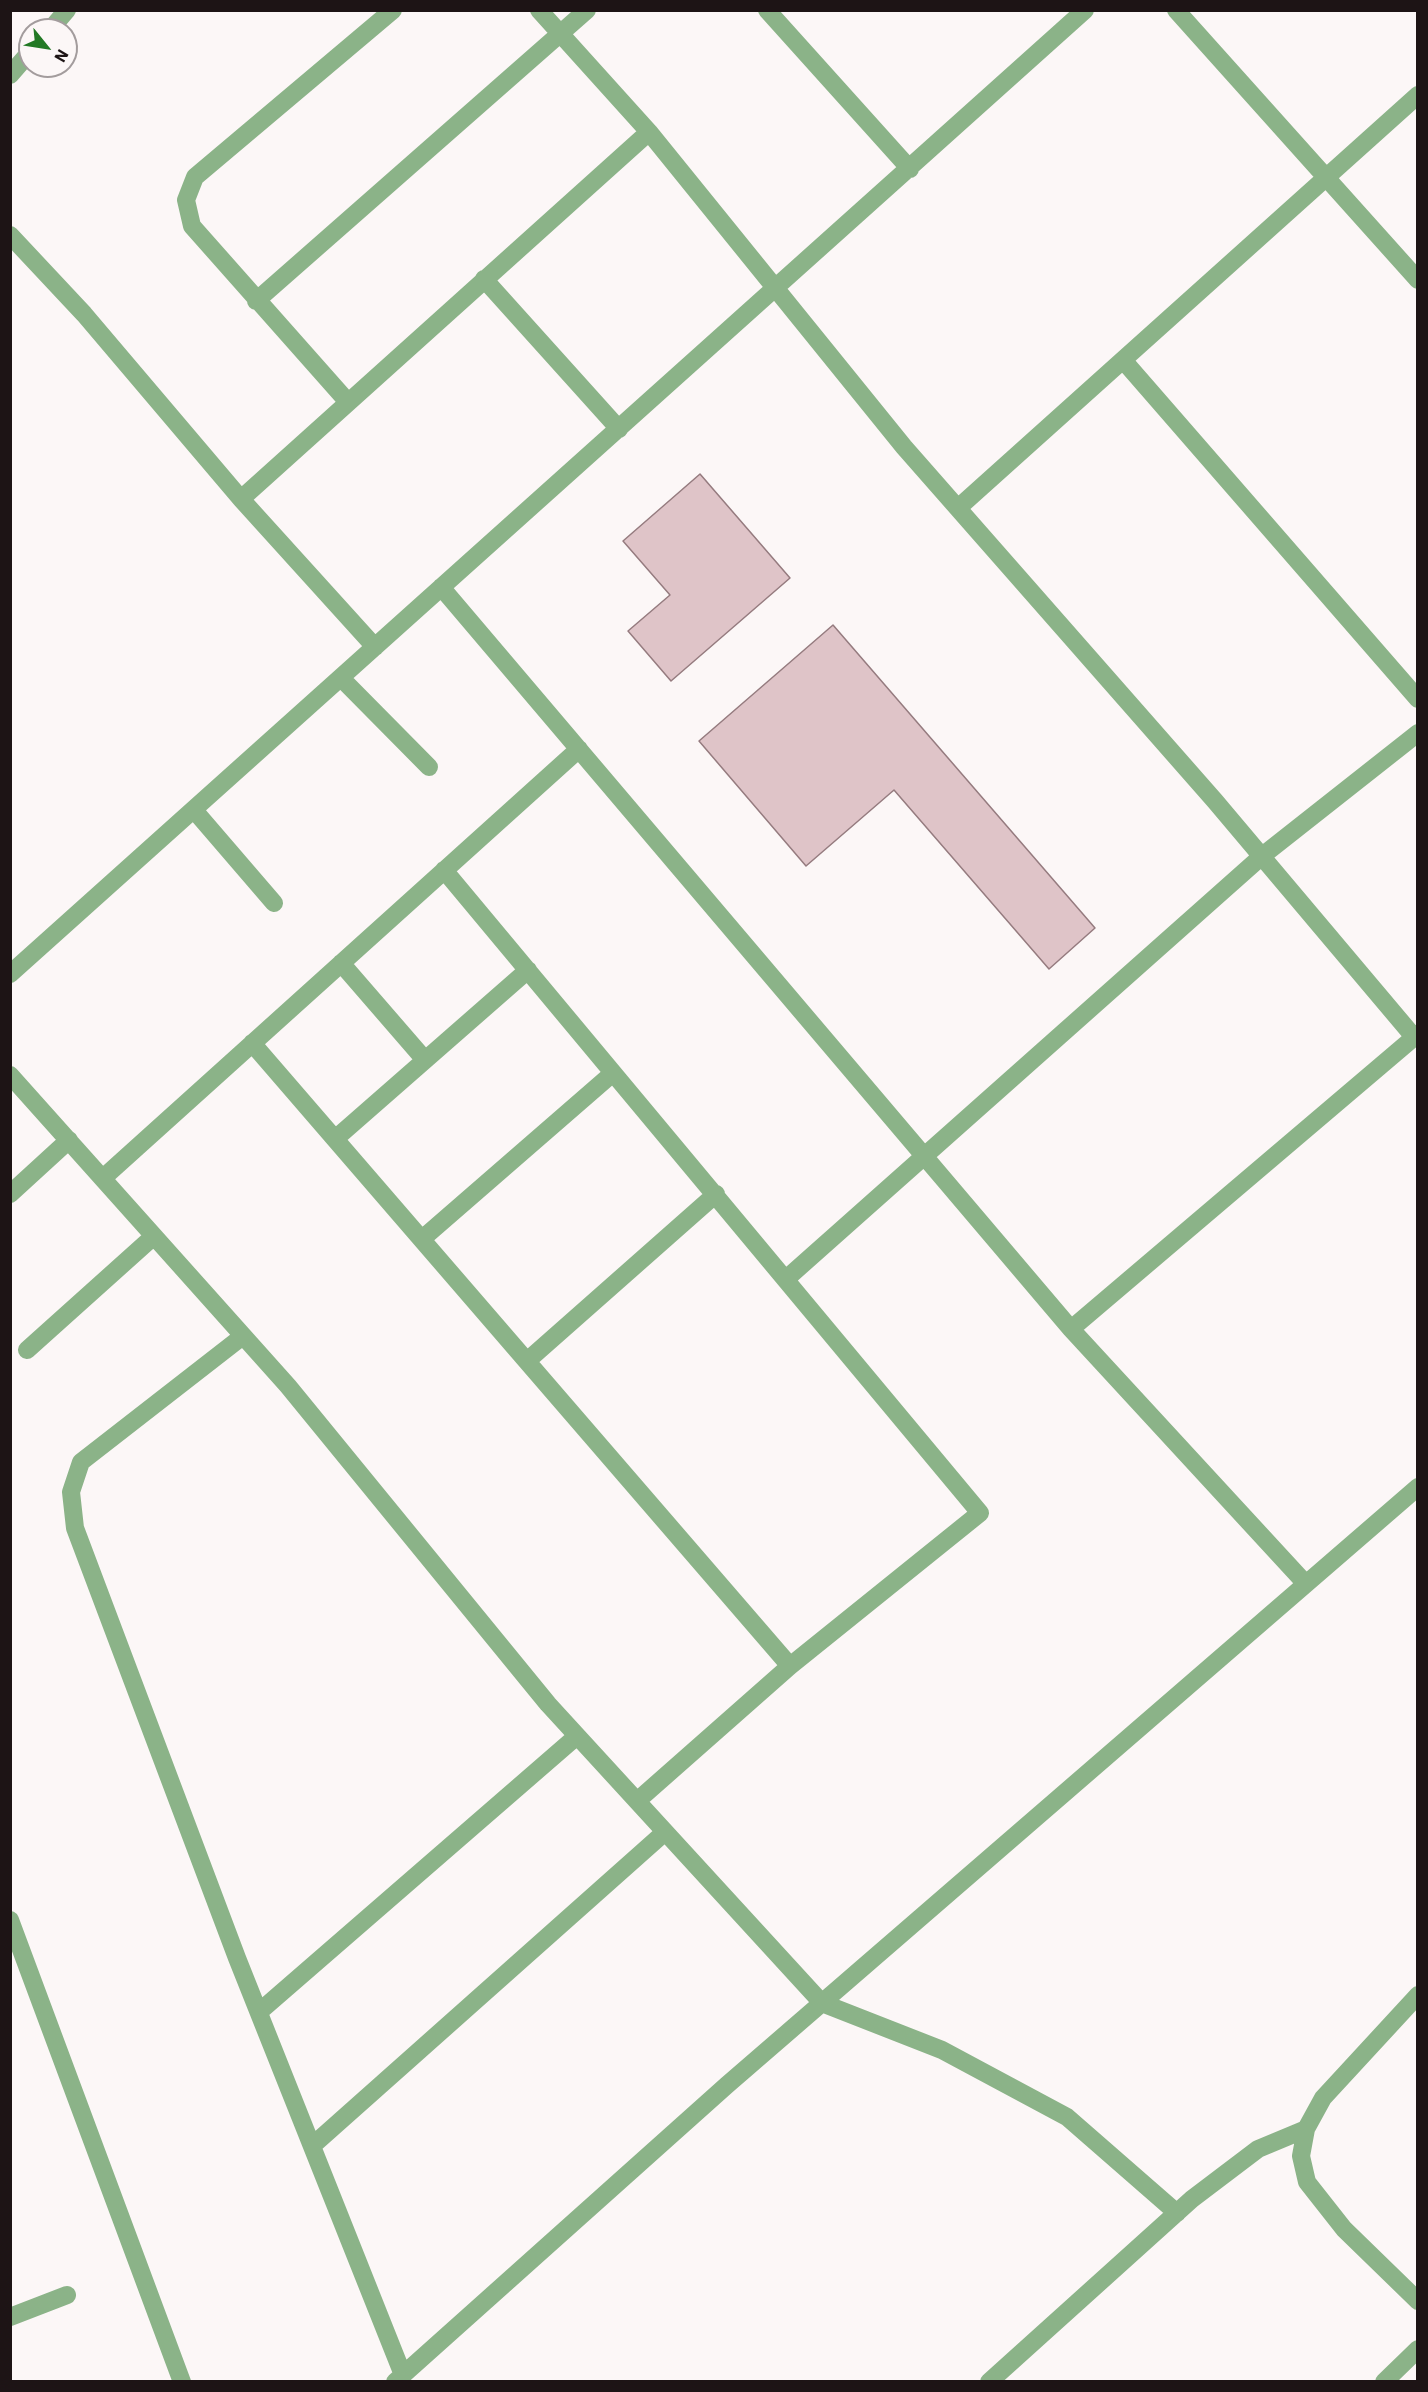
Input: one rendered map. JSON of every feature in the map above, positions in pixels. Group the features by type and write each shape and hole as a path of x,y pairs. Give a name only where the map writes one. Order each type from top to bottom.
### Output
{"street":[{"path":"347,401 256,301 192,226 186,200 195,177 393,10"},
{"path":"539,10 649,132 904,447 1262,856 1416,1036 1071,1329"},
{"path":"256,301 586,10"},
{"path":"10,974 1085,10"},
{"path":"1176,10 1418,280"},
{"path":"775,13 910,169"},
{"path":"958,508 1418,95"},
{"path":"241,499 347,401 649,132"},
{"path":"10,235 84,314 241,499 375,647"},
{"path":"484,279 619,429"},
{"path":"1123,360 1418,699"},
{"path":"441,587 1071,1329 1306,1584"},
{"path":"341,678 429,767"},
{"path":"786,1279 1262,856 1418,733"},
{"path":"103,1178 579,749"},
{"path":"194,810 274,903"},
{"path":"444,870 981,1513 790,1666 637,1801"},
{"path":"340,963 425,1060"},
{"path":"334,1139 528,970"},
{"path":"252,1043 790,1666"},
{"path":"422,1239 613,1073"},
{"path":"10,1075 288,1386 541,1695 822,2004 942,2050 1067,2117 1177,2212"},
{"path":"10,1194 69,1140"},
{"path":"527,1361 716,1194"},
{"path":"27,1350 154,1236"},
{"path":"243,1336 81,1462 71,1492 75,1528 399,2378 718,2093 1418,1486"},
{"path":"259,2012 577,1736"},
{"path":"312,2146 665,1832"},
{"path":"10,1920 182,2382"},
{"path":"1418,1995 1323,2098 1306,2129 1301,2156 1307,2182 1344,2229 1418,2301"},
{"path":"989,2382 1177,2212 1258,2150 1306,2129"},
{"path":"10,2317 67,2295"},
{"path":"1384,2382 1418,2349"}],"building":[{"path":"700,474 790,578 671,681 628,631 670,595 623,541"},
{"path":"833,625 1095,928 1049,969 894,790 806,866 699,741"}]}
